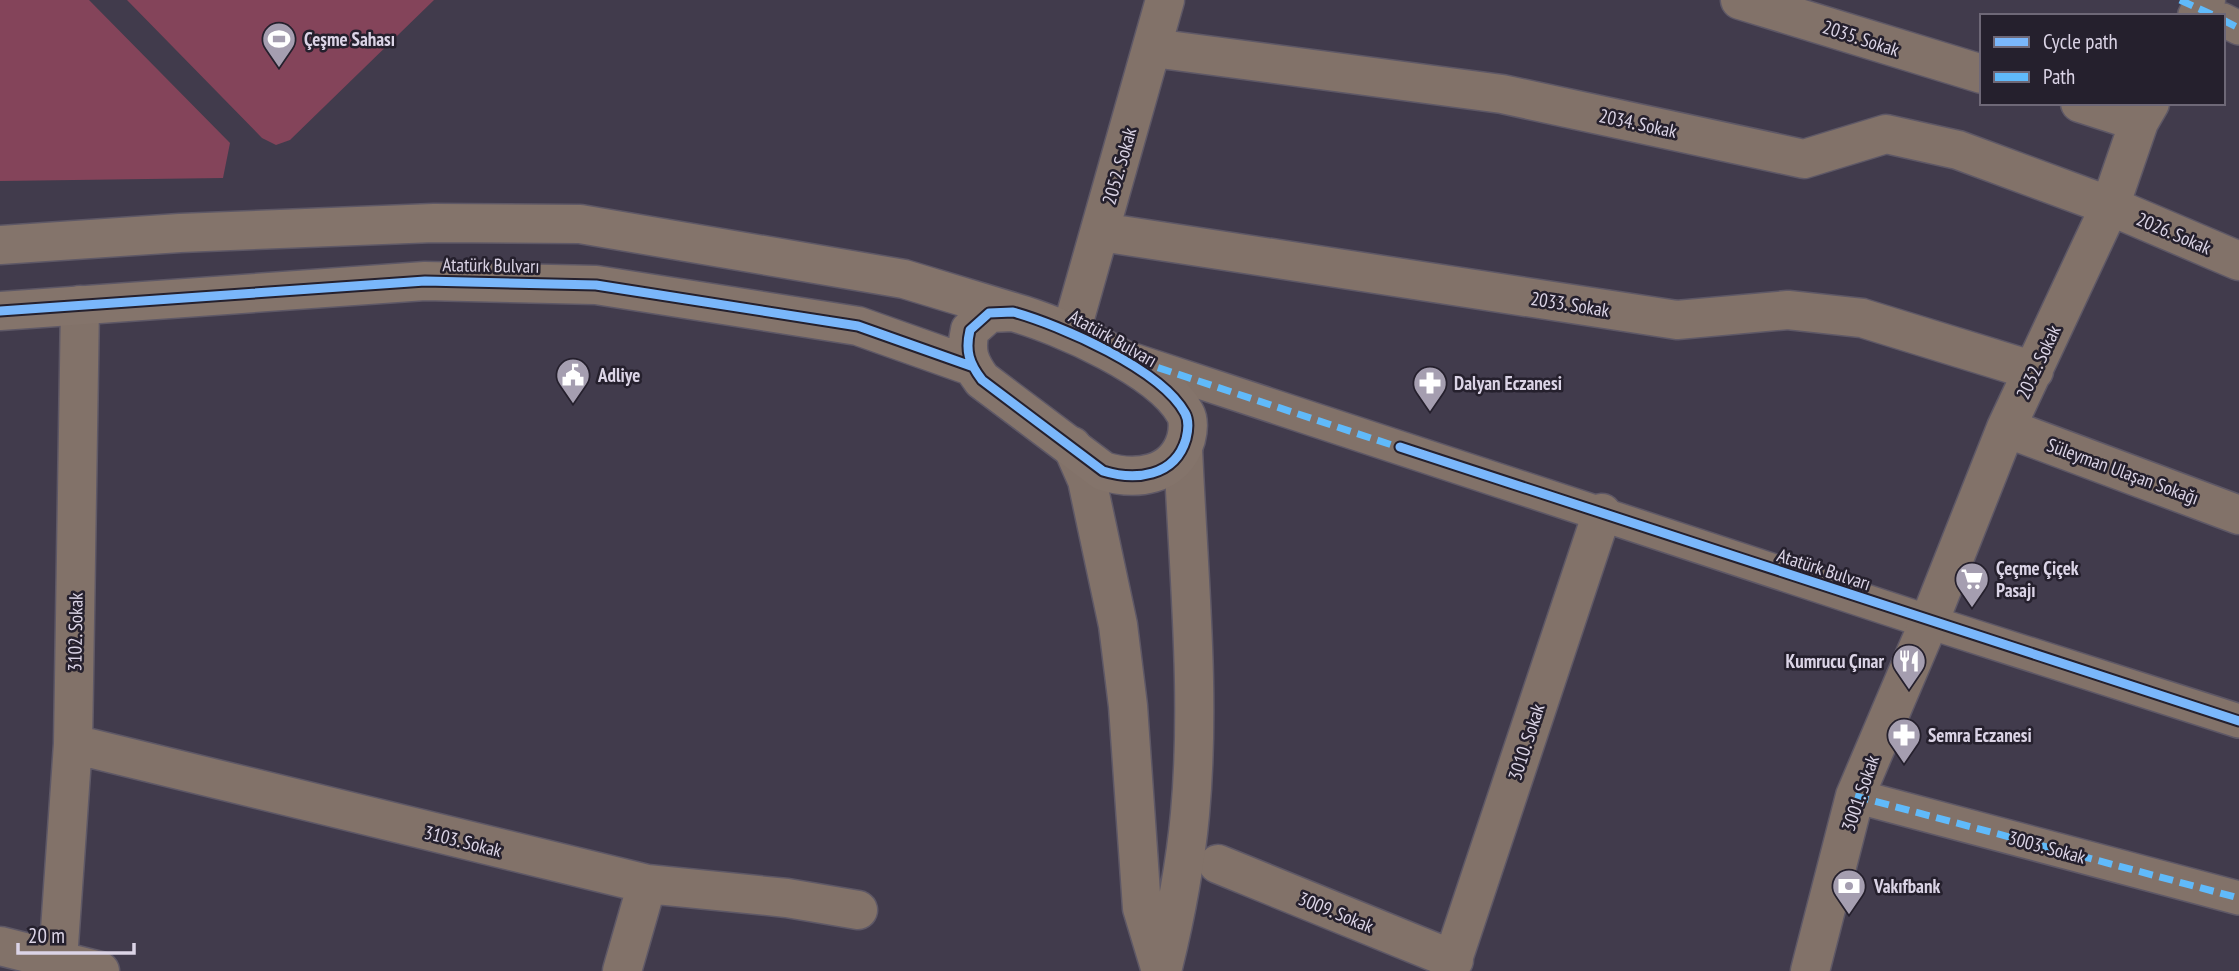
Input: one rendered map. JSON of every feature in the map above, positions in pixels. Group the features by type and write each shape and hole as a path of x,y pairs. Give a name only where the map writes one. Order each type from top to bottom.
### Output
{"main road":[{"name":"Atatürk Bulvarı","path":"0,245 180,233 434,223 580,224 904,279 1013,312 1071,332 1156,382 1173,397 1187,415 1188,431 1184,448 1168,466 1152,474 1124,478 1103,471 982,380 971,366 858,326 596,285 425,281 0,311"},
{"path":"971,366 967,352 970,330 989,313 1013,312"}],"street":[{"name":"2052. Sokak","path":"1071,332 1165,0"},
{"name":"2035. Sokak","path":"1740,0 1980,73"},
{"name":"2034. Sokak","path":"1153,48 1502,94 1804,159 1886,134 1958,150 2110,206"},
{"path":"2093,105 2145,113"},
{"name":"2032. Sokak","path":"1929,622 2006,428 2110,206 2145,113"},
{"name":"2026. Sokak","path":"2110,206 2239,261"},
{"name":"2033. Sokak","path":"1101,232 1677,320 1788,310 1862,317 2034,370"},
{"name":"3102. Sokak","path":"58,959 73,744 80,305"},
{"name":"Atatürk Bulvarı","path":"1107,351 1929,622 2239,721"},
{"name":"Süleyman Ulaşan Sokağı","path":"2006,428 2239,515"},
{"path":"1073,446 1087,480 1118,625 1128,706 1142,908 1161,971"},
{"path":"1161,971 1181,892 1191,812 1193,697 1184,448"},
{"name":"3010. Sokak","path":"1451,966 1602,513"},
{"name":"3001. Sokak","path":"1810,971 1855,796 1929,622"},
{"name":"3103. Sokak","path":"73,744 647,884 787,898 859,910"},
{"name":"3003. Sokak","path":"1855,796 2239,898"},
{"name":"3009. Sokak","path":"1218,863 1451,966"},
{"path":"622,971 647,884"},
{"path":"0,946 100,971"}],"shaded area":[{"path":"0,0 89,0 230,143 223,178 0,181"},
{"name":"Çeşme Sahası","path":"127,0 434,0 290,140 276,145 262,138"}],"marked path":[{"path":"2180,0 2211,14"},
{"path":"2225,21 2239,28"},
{"path":"1138,361 1404,449"},
{"path":"1855,796 2239,898"}],"cycle path":[{"path":"0,311 425,281 596,285 858,326 971,366"},
{"path":"1013,312 1082,338 1155,380 1185,413 1188,426 1181,452 1173,461 1152,473 1128,476 1103,471 982,380 969,356 970,330 989,313 1013,312"},
{"path":"1400,447 2239,721"}],"place":[{"name":"Çeşme Sahası","path":"279,69"},
{"name":"Adliye","path":"573,405"},
{"name":"Dalyan Eczanesi","path":"1430,413"},
{"name":"Çeçme Çiçek Pasajı","path":"1972,609"},
{"name":"Kumrucu Çınar","path":"1909,691"},
{"name":"Semra Eczanesi","path":"1904,765"},
{"name":"Vakıfbank","path":"1849,916"}]}
